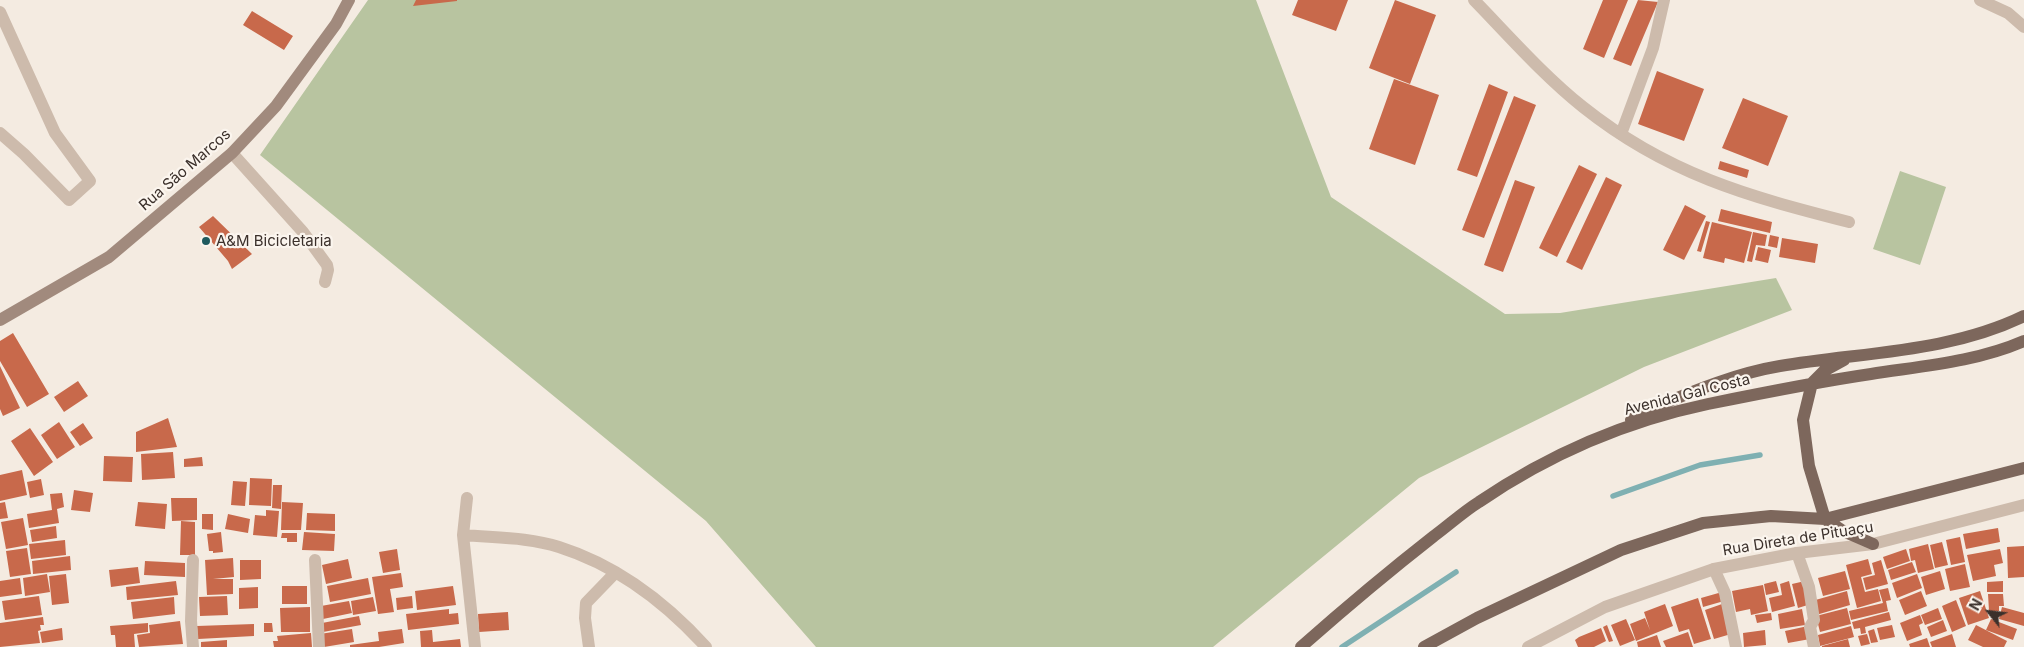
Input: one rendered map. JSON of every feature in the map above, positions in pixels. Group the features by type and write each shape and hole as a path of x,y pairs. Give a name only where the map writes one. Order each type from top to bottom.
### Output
{"main road":[{"name":"Rua São Marcos","path":"0,320 109,257 232,153 276,106 324,40 350,0"},
{"path":"1619,429 1643,412 1732,378 1778,366 1941,345 1995,330 2024,316"},
{"name":"Avenida Gal Costa","path":"1301,647 1378,580 1479,502 1574,449 1619,429 1652,418 1707,404 1812,383 1999,352 2024,340"},
{"path":"1848,357 1824,371 1812,383 1803,420 1809,466 1825,519 1843,531 1873,544"},
{"path":"1424,647 1478,618 1620,550 1703,524 1771,516 1825,519 2024,468"}],"street":[{"path":"1474,0 1582,106 1621,134 1660,158 1699,178 1742,193 1849,222"},
{"path":"1621,134 1653,48 1664,0"},
{"path":"1980,0 2008,13 2024,27"},
{"path":"0,12 55,133 90,179 89,182 68,200 24,154 0,133"},
{"path":"232,153 308,239 327,265 328,270 325,282"},
{"path":"467,498 464,535 475,647"},
{"name":"Rua Direta de Pituaçu","path":"1528,647 1605,607 1714,569 1797,553 1873,544 2024,506"},
{"path":"464,535 531,541 558,547 615,573 654,596 687,626 706,647"},
{"path":"1797,553 1809,587 1814,620 1810,627 1814,647"},
{"path":"193,560 191,621 193,647"},
{"path":"315,560 319,647"},
{"path":"1714,569 1725,593 1736,647"},
{"path":"589,647 585,618 586,603 615,573"}],"green space":[{"path":"368,0 1256,0 1331,197 1505,314 1560,313 1776,278 1792,310 1644,367 1419,478 1213,647 816,647 706,521 260,155"},
{"path":"1900,171 1946,187 1920,265 1873,249"}],"building":[{"path":"416,0 457,0 457,1 413,6"},
{"path":"1298,0 1348,0 1336,31 1292,15"},
{"path":"1395,0 1436,15 1410,84 1369,68"},
{"path":"1603,0 1628,0 1604,58 1583,49"},
{"path":"1638,0 1658,2 1631,66 1613,59"},
{"path":"252,11 293,36 284,50 243,25"},
{"path":"1657,71 1704,89 1684,141 1638,124"},
{"path":"1394,79 1439,95 1415,165 1369,149"},
{"path":"1489,84 1508,92 1477,177 1457,170"},
{"path":"1514,96 1536,105 1484,238 1462,230"},
{"path":"1743,98 1788,116 1768,166 1722,148"},
{"path":"1720,161 1749,170 1747,178 1718,169"},
{"path":"1579,165 1597,174 1557,257 1539,248"},
{"path":"1606,177 1622,185 1582,270 1566,262"},
{"path":"1515,180 1535,187 1503,272 1484,265"},
{"path":"1685,205 1706,216 1684,260 1663,250"},
{"path":"1721,209 1772,222 1770,233 1718,221"},
{"path":"213,216 252,254 232,269 228,261 199,227"},
{"path":"1706,221 1710,222 1701,252 1697,251"},
{"path":"1712,222 1752,232 1744,263 1725,258 1724,263 1703,258"},
{"path":"1753,232 1767,235 1765,246 1756,245 1752,262 1747,261"},
{"path":"1770,235 1779,237 1777,248 1768,246"},
{"path":"1782,238 1818,244 1815,263 1779,257"},
{"path":"1758,247 1771,250 1768,263 1755,260"},
{"path":"13,333 49,394 27,407 0,361 0,341"},
{"path":"0,366 20,408 3,416 0,409"},
{"path":"78,381 88,396 64,412 54,397"},
{"path":"168,418 177,447 136,452 136,432"},
{"path":"59,422 75,447 57,459 41,435"},
{"path":"83,423 93,438 80,446 70,432"},
{"path":"30,428 53,462 34,476 11,441"},
{"path":"173,452 175,478 142,480 141,454"},
{"path":"104,456 133,457 132,482 103,481"},
{"path":"202,457 203,466 184,467 184,459"},
{"path":"22,470 27,495 0,501 0,475"},
{"path":"250,478 272,479 271,506 249,505"},
{"path":"41,479 44,495 30,498 27,482"},
{"path":"233,481 247,482 245,506 231,505"},
{"path":"273,485 282,485 281,509 272,508"},
{"path":"74,490 93,493 90,512 71,510"},
{"path":"62,493 64,507 57,509 59,523 29,528 27,514 52,510 50,494"},
{"path":"171,498 197,498 197,520 172,521"},
{"path":"5,502 8,518 0,519 0,503"},
{"path":"138,502 167,504 165,529 135,526"},
{"path":"282,502 303,503 301,530 281,530"},
{"path":"266,510 279,511 277,537 253,535 255,515 266,516"},
{"path":"307,513 335,514 335,531 306,530"},
{"path":"202,514 213,514 213,530 202,529"},
{"path":"228,514 250,519 248,533 225,529"},
{"path":"23,518 28,545 6,549 1,522"},
{"path":"181,521 195,522 195,555 180,555"},
{"path":"56,526 57,538 32,542 30,530"},
{"path":"1998,528 2000,542 1966,549 1963,534"},
{"path":"221,532 223,552 213,553 213,551 209,551 207,534"},
{"path":"304,532 335,534 334,551 302,550"},
{"path":"282,533 297,533 297,542 287,542 287,538 281,538"},
{"path":"1960,537 1965,562 1951,565 1946,540"},
{"path":"65,540 66,555 31,559 29,544"},
{"path":"1942,542 1948,565 1935,568 1930,545"},
{"path":"1928,544 1934,569 1918,573 1915,560 1911,561 1909,549"},
{"path":"2024,546 2024,577 2008,578 2007,547"},
{"path":"27,548 31,574 10,577 6,551"},
{"path":"397,549 400,570 383,573 379,552"},
{"path":"1906,549 1910,561 1887,569 1883,557"},
{"path":"2000,549 2003,563 1994,565 1996,576 1973,581 1967,555"},
{"path":"70,556 71,570 33,574 32,561"},
{"path":"233,558 234,577 213,579 233,579 233,594 207,595 205,560"},
{"path":"348,559 352,578 326,584 322,565"},
{"path":"1868,559 1872,574 1861,577 1865,592 1878,589 1881,601 1857,608 1846,565"},
{"path":"240,560 261,560 261,579 240,580"},
{"path":"1881,560 1888,584 1866,590 1863,578 1875,575 1872,563"},
{"path":"145,561 185,563 185,577 144,575"},
{"path":"1912,562 1916,572 1891,580 1888,570"},
{"path":"1965,564 1970,587 1950,591 1945,569"},
{"path":"138,567 140,583 111,587 109,570"},
{"path":"1845,571 1850,589 1823,596 1818,578"},
{"path":"1940,571 1945,589 1926,595 1921,577"},
{"path":"401,573 403,587 390,589 394,612 378,614 372,577"},
{"path":"47,574 50,592 25,596 23,578"},
{"path":"66,574 69,603 52,605 49,576"},
{"path":"1917,574 1922,588 1897,598 1892,583"},
{"path":"20,578 22,594 0,597 0,581"},
{"path":"368,578 371,594 330,602 327,586"},
{"path":"176,581 178,595 127,600 126,587"},
{"path":"1776,581 1779,592 1766,595 1764,584"},
{"path":"1789,581 1795,606 1772,612 1769,598 1782,595 1780,584"},
{"path":"1805,581 1811,604 1798,608 1792,584"},
{"path":"2003,581 2003,592 1987,592 1987,582"},
{"path":"1763,585 1768,611 1751,615 1750,609 1736,612 1732,591"},
{"path":"282,586 307,586 307,604 282,604"},
{"path":"453,586 456,605 417,610 415,591"},
{"path":"258,587 258,608 239,609 239,588"},
{"path":"1888,588 1891,600 1886,601 1888,611 1851,620 1849,611 1883,603 1879,590"},
{"path":"1847,591 1850,605 1816,615 1812,601"},
{"path":"1921,591 1927,606 1905,615 1899,600"},
{"path":"1980,591 1989,618 1968,625 1959,598"},
{"path":"1722,592 1724,601 1703,607 1701,598"},
{"path":"1988,594 2003,594 2004,606 1999,606 1999,611 1989,611"},
{"path":"39,596 42,615 5,620 2,601"},
{"path":"227,596 228,615 200,616 199,597"},
{"path":"412,596 413,608 397,610 396,598"},
{"path":"174,597 175,614 133,619 131,602"},
{"path":"373,597 376,611 353,615 351,601"},
{"path":"1698,598 1711,639 1694,644 1689,629 1679,632 1671,607"},
{"path":"1956,600 1966,626 1952,632 1942,606"},
{"path":"349,601 352,613 323,619 321,606"},
{"path":"1665,604 1673,626 1636,641 1630,624 1645,618 1650,630 1644,612"},
{"path":"1722,604 1731,634 1714,639 1705,610"},
{"path":"310,607 310,632 281,632 280,608"},
{"path":"2002,607 2024,613 2024,626 1999,619"},
{"path":"1847,608 1851,624 1820,632 1816,616"},
{"path":"1938,608 1942,619 1925,625 1921,615"},
{"path":"449,609 449,614 458,613 459,624 408,630 406,614"},
{"path":"1802,609 1805,625 1780,629 1778,614"},
{"path":"508,612 509,630 479,632 478,614"},
{"path":"1889,612 1891,620 1865,627 1866,633 1861,634 1860,628 1854,629 1852,622"},
{"path":"1771,613 1772,620 1757,623 1755,615"},
{"path":"1920,615 1923,623 1919,625 1922,635 1907,641 1900,623"},
{"path":"359,616 361,625 323,632 322,623"},
{"path":"43,617 44,625 40,625 41,630 38,631 40,643 0,647 0,623"},
{"path":"1626,619 1635,640 1620,646 1611,625"},
{"path":"1991,619 2017,629 2013,640 1986,630"},
{"path":"1943,620 1947,631 1931,637 1927,627"},
{"path":"180,621 183,644 139,647 137,635 150,633 149,625"},
{"path":"148,623 148,632 134,634 135,647 116,647 115,635 111,635 110,626"},
{"path":"264,623 272,623 273,632 264,632"},
{"path":"254,624 254,636 198,639 197,626"},
{"path":"1607,625 1613,641 1609,642 1603,627"},
{"path":"1892,625 1895,637 1880,640 1877,628"},
{"path":"1976,625 2007,641 2004,647 1983,647 1968,640"},
{"path":"1808,626 1810,639 1788,643 1785,631"},
{"path":"1851,626 1854,637 1820,646 1818,635"},
{"path":"62,628 63,640 42,643 40,632"},
{"path":"1601,628 1606,641 1594,647 1578,647 1575,640"},
{"path":"352,629 354,642 324,647 320,634"},
{"path":"402,629 404,643 379,647 350,647 350,645 379,641 378,632"},
{"path":"1874,629 1878,642 1871,643 1868,631"},
{"path":"432,630 433,642 460,639 461,647 421,647 420,631"},
{"path":"1765,630 1766,645 1744,647 1743,633"},
{"path":"1688,632 1693,647 1666,647 1663,641"},
{"path":"311,633 312,647 274,647 273,641 278,641 277,636"},
{"path":"1867,634 1870,644 1861,646 1858,636"},
{"path":"1952,634 1956,647 1932,647 1930,642"},
{"path":"1657,635 1661,647 1638,647 1637,642"},
{"path":"1927,638 1930,647 1910,647 1909,644"},
{"path":"1848,639 1850,647 1822,647 1822,646"},
{"path":"227,640 227,647 201,647 201,642"}],"waterway":[{"path":"1613,496 1700,465 1760,455"},
{"path":"1342,647 1456,572"}],"place":[{"name":"A&M Bicicletaria","path":"206,241"}]}
